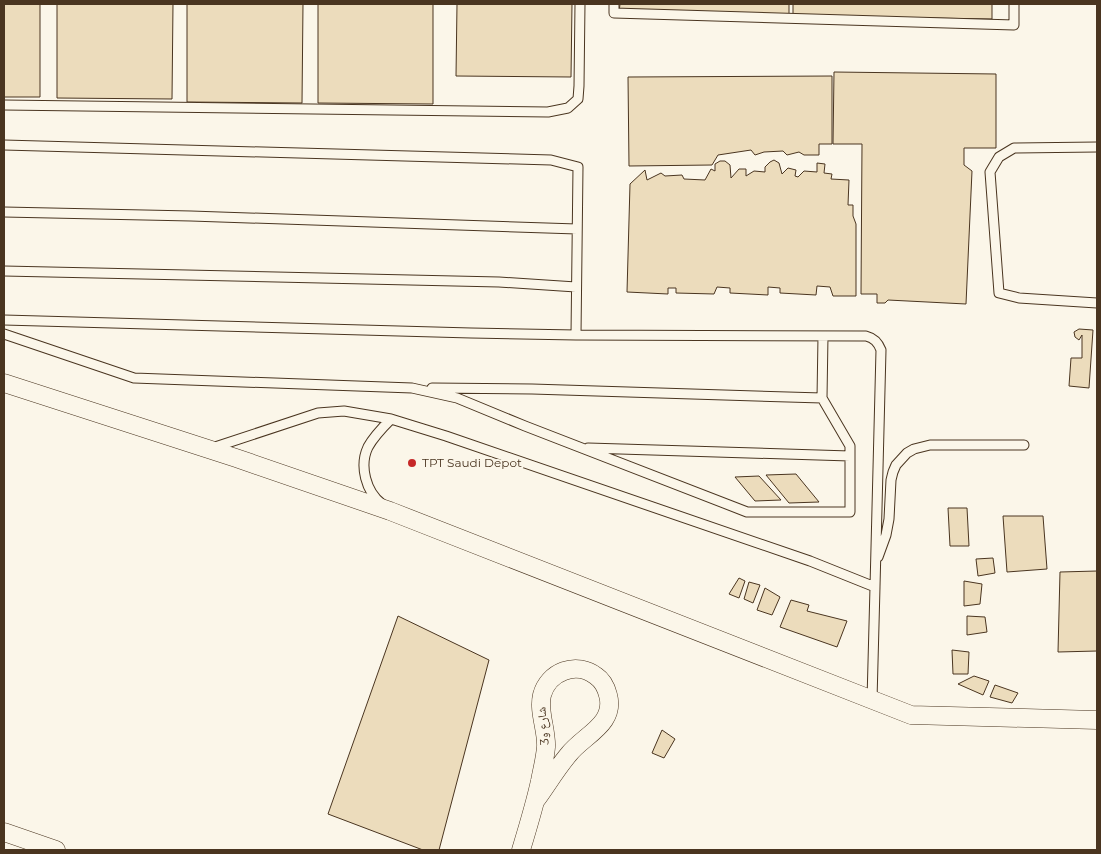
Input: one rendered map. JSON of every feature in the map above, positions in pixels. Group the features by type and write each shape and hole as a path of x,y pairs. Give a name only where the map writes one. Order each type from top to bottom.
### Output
{"street":[{"path":"4,383 209,449 390,511 911,715 1097,720"},
{"name":"شارع و3","path":"521,850 536,800 546,747 541,696 551,678 562,671 576,669 590,672 598,677 606,688 609,702 607,717 603,724 570,753 536,800"},
{"path":"4,832 56,850"}],"lane":[{"path":"4,105 548,112 568,108 578,100 580,4"},
{"path":"614,4 614,13 1014,25 1014,4"},
{"path":"4,145 551,160 578,167 576,335"},
{"path":"1097,147 1014,148 999,158 990,172 999,293 1019,298 1097,303"},
{"path":"4,212 191,216 577,229"},
{"path":"4,270 499,282 576,287"},
{"path":"4,320 471,333 872,337 876,340 881,350 872,700"},
{"path":"4,334 134,378 412,388 532,389 822,398"},
{"path":"412,388 456,398 747,512 850,512 850,446 822,398 823,336"},
{"path":"209,449 318,413 344,411 391,420 810,561 875,587"},
{"path":"390,511 376,500 367,484 364,466 367,449 377,434 391,420"},
{"path":"876,565 889,520 893,472 896,464 907,453 914,448 930,445 1024,445"},
{"path":"581,448 850,456"}],"building":[{"path":"4,4 40,4 40,97 4,97"},
{"path":"57,4 173,4 172,99 57,98"},
{"path":"187,4 303,4 302,103 187,102"},
{"path":"318,4 433,4 433,104 318,103"},
{"path":"457,4 572,4 571,77 456,76"},
{"path":"620,4 789,4 789,15 619,12"},
{"path":"793,4 992,4 992,19 793,16"},
{"path":"834,72 996,74 996,148 964,148 964,165 972,171 966,304 888,300 885,303 877,303 877,294 861,294 862,144 833,144"},
{"path":"832,76 832,144 819,144 819,155 804,155 799,152 787,155 783,151 764,152 755,155 751,150 718,155 712,165 629,166 628,77"},
{"path":"774,160 779,163 782,174 788,168 796,170 795,176 798,177 804,171 817,172 817,163 825,164 824,173 832,174 831,179 849,180 848,205 853,205 853,216 856,224 856,296 833,296 830,287 817,286 816,295 780,293 780,288 768,287 768,295 730,293 730,288 717,287 714,294 676,293 676,288 668,288 668,294 627,292 630,184 645,170 647,180 661,173 665,176 682,175 684,179 705,180 711,169 715,171 715,164 725,161 730,165 731,178 739,169 746,169 746,176 754,171 765,172 765,167"},
{"path":"1079,329 1093,330 1089,388 1069,386 1071,358 1082,358 1082,335 1079,340 1075,337 1074,332"},
{"path":"796,474 819,502 789,503 766,475"},
{"path":"759,476 781,500 755,501 735,477"},
{"path":"948,508 967,508 969,546 950,546"},
{"path":"1003,516 1043,516 1047,569 1007,572"},
{"path":"993,558 995,573 978,576 976,559"},
{"path":"1097,571 1097,651 1058,652 1060,572"},
{"path":"739,578 745,581 739,598 729,594"},
{"path":"964,581 982,584 980,604 964,606"},
{"path":"749,582 760,585 753,603 744,599"},
{"path":"765,588 780,597 772,615 757,610"},
{"path":"791,600 809,605 807,611 847,621 837,647 780,627"},
{"path":"398,616 489,660 439,850 423,850 328,814"},
{"path":"967,616 985,617 987,632 967,635"},
{"path":"952,650 969,652 968,674 953,674"},
{"path":"974,676 989,681 983,695 958,684"},
{"path":"995,685 1018,693 1012,703 990,697"},
{"path":"662,730 675,739 664,758 652,753"}],"place":[{"name":"TPT Saudi Depot","path":"412,463"}]}
